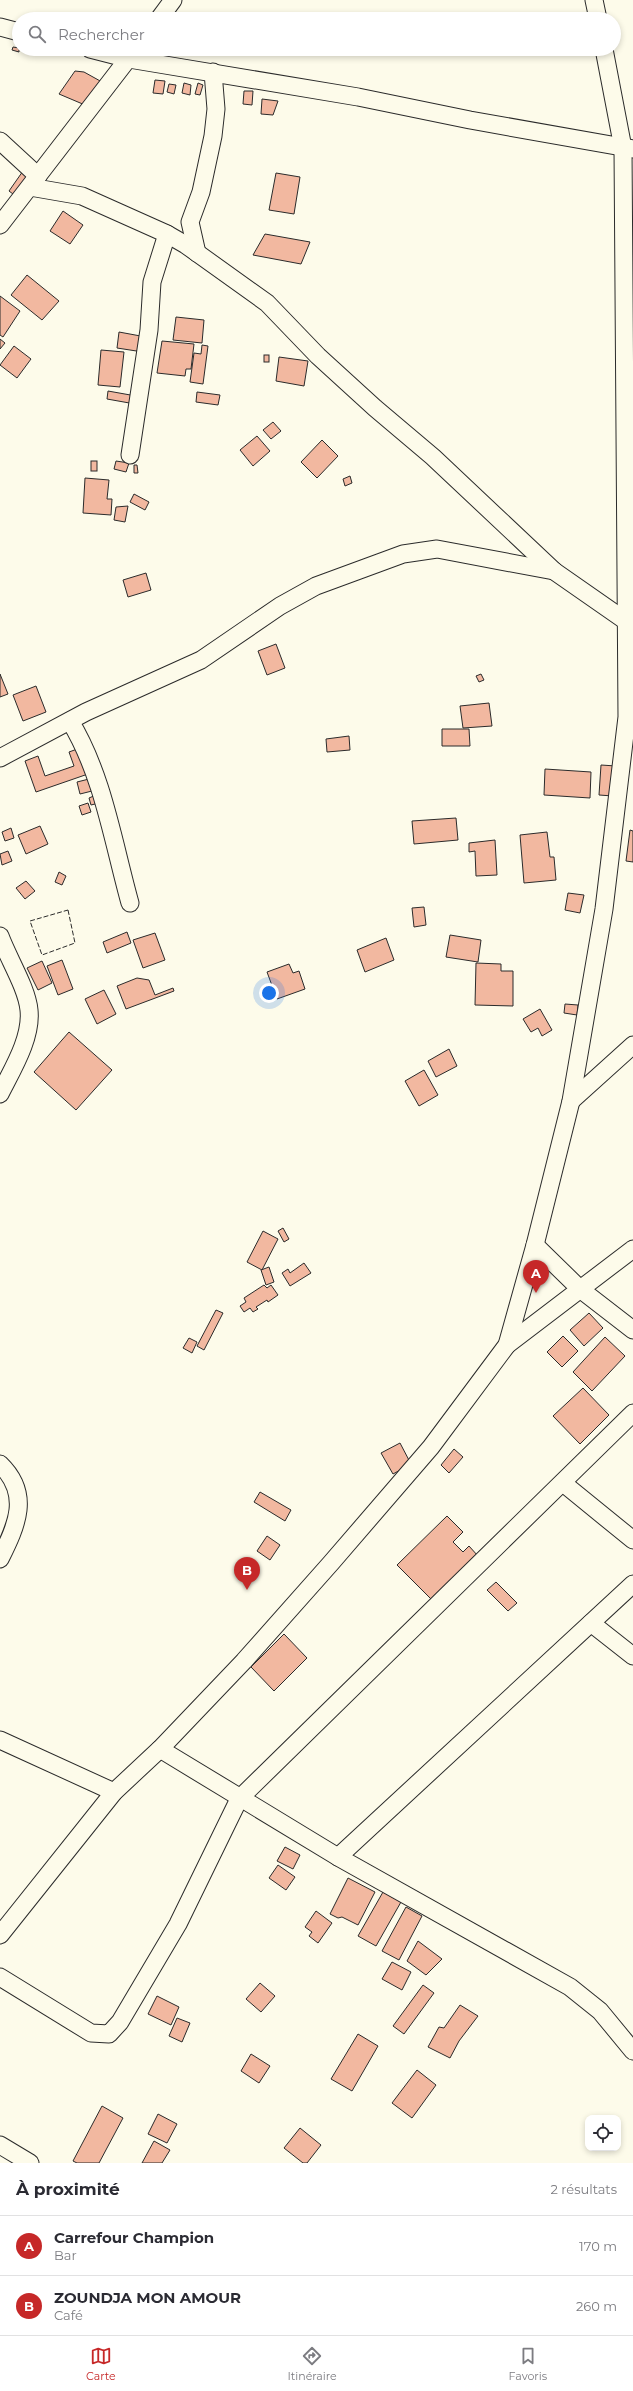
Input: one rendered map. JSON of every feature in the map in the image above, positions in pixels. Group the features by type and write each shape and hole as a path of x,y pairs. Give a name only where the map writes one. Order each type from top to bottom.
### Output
{"street":[{"path":"164,12 173,0"},
{"path":"594,0 597,12"},
{"path":"0,27 12,30"},
{"path":"0,225 130,56"},
{"path":"141,56 213,72 358,97 628,148"},
{"path":"507,1345 535,1246 571,1101 604,909 630,711 630,624 623,343 628,148 606,56"},
{"path":"197,253 190,222 201,192 213,136 216,109 213,72"},
{"path":"0,141 34,181 82,196 167,234 197,253 267,303 318,356 375,408 433,457 554,571 630,624"},
{"path":"130,455 149,330 152,282 167,234"},
{"path":"0,758 28,745 70,721 201,660 280,606 316,586 403,554 437,549 554,571"},
{"path":"70,721 81,739 96,778 130,903"},
{"path":"0,936 10,961 22,983 29,1010 26,1032 20,1052 0,1094"},
{"path":"571,1101 633,1045"},
{"path":"535,1246 580,1289 633,1330"},
{"path":"0,1935 114,1792 160,1749 244,1661 346,1546 431,1447 507,1345 633,1249"},
{"path":"0,1977 90,2033 109,2034 120,2022 178,1924 239,1799 633,1413"},
{"path":"0,1464 12,1475 18,1499 17,1519 11,1537 0,1559"},
{"path":"563,1483 633,1540"},
{"path":"338,1857 633,1584"},
{"path":"591,1623 633,1656"},
{"path":"0,1740 114,1792"},
{"path":"160,1749 239,1799 338,1857 581,1994 600,2010 633,2051"},
{"path":"0,2145 25,2162"}],"building":[{"path":"75,71 84,72 102,82 85,105 59,94"},
{"path":"155,80 165,81 163,94 153,93"},
{"path":"184,83 191,85 190,95 182,93"},
{"path":"198,83 203,85 200,95 195,94"},
{"path":"169,84 176,85 174,94 167,92"},
{"path":"244,91 253,91 252,105 243,104"},
{"path":"262,99 278,101 273,115 261,114"},
{"path":"23,171 31,177 17,197 9,191"},
{"path":"276,173 300,177 294,214 269,210"},
{"path":"63,211 83,225 70,244 50,231"},
{"path":"265,234 310,242 301,264 253,255"},
{"path":"27,275 59,301 42,320 11,295"},
{"path":"0,296 20,311 3,337 0,335"},
{"path":"176,317 204,320 202,343 173,340"},
{"path":"119,332 146,337 143,352 117,348"},
{"path":"0,339 5,343 0,349"},
{"path":"162,341 194,344 191,369 186,369 185,376 157,373"},
{"path":"202,345 208,346 203,384 190,382 194,353 201,354"},
{"path":"14,346 31,359 17,378 0,365"},
{"path":"101,350 124,352 120,387 98,385"},
{"path":"264,355 269,355 269,362 264,362"},
{"path":"279,357 308,361 304,386 276,381"},
{"path":"108,391 136,396 135,404 107,399"},
{"path":"197,392 220,395 218,405 196,402"},
{"path":"273,422 281,431 271,439 263,430"},
{"path":"257,436 270,451 253,466 240,450"},
{"path":"322,440 338,456 317,478 301,462"},
{"path":"91,461 97,461 97,471 91,471"},
{"path":"116,461 129,463 126,472 114,469"},
{"path":"134,465 137,465 138,473 134,473"},
{"path":"350,476 352,483 345,486 343,479"},
{"path":"85,478 109,480 107,499 112,499 111,515 83,513"},
{"path":"134,494 149,502 145,510 130,502"},
{"path":"128,506 125,522 114,520 116,507"},
{"path":"146,573 151,590 128,597 123,580"},
{"path":"276,644 285,668 267,675 258,651"},
{"path":"0,674 8,694 0,697"},
{"path":"481,674 484,680 479,682 476,676"},
{"path":"36,686 46,712 23,721 13,695"},
{"path":"489,703 492,726 463,728 460,706"},
{"path":"442,729 469,729 470,746 442,746"},
{"path":"349,736 350,750 327,752 326,739"},
{"path":"80,748 88,774 36,792 25,761 38,756 45,776 74,766 69,752"},
{"path":"601,765 616,766 613,796 599,795"},
{"path":"545,769 591,772 590,798 544,795"},
{"path":"89,779 92,791 80,794 77,782"},
{"path":"96,795 99,803 91,805 89,798"},
{"path":"88,803 91,812 82,815 79,806"},
{"path":"456,818 458,840 414,844 412,821"},
{"path":"40,826 48,844 26,854 18,835"},
{"path":"11,828 14,838 5,841 2,832"},
{"path":"630,830 633,831 633,862 626,861"},
{"path":"547,832 550,857 554,857 556,880 524,883 520,835"},
{"path":"495,840 497,875 476,876 475,851 469,852 469,843"},
{"path":"8,851 12,861 2,865 0,854"},
{"path":"59,872 66,876 62,885 55,882"},
{"path":"26,881 35,891 25,899 16,888"},
{"path":"568,893 584,895 580,913 565,910"},
{"path":"424,907 426,925 414,927 412,908"},
{"path":"127,932 131,943 107,953 103,942"},
{"path":"155,933 165,960 143,968 133,940"},
{"path":"450,935 481,940 478,962 446,957"},
{"path":"386,938 394,960 365,972 357,950"},
{"path":"62,960 73,989 58,995 47,966"},
{"path":"42,961 52,983 38,990 27,968"},
{"path":"476,963 501,964 501,971 513,971 513,1006 475,1005"},
{"path":"289,964 293,973 299,971 305,989 277,999 267,972"},
{"path":"137,978 149,980 155,995 173,988 174,991 126,1009 117,986"},
{"path":"104,990 116,1014 97,1024 85,999"},
{"path":"565,1004 578,1005 577,1015 564,1013"},
{"path":"540,1009 552,1030 542,1036 538,1028 531,1032 523,1019"},
{"path":"69,1032 112,1070 76,1110 34,1072"},
{"path":"449,1049 457,1066 436,1077 428,1061"},
{"path":"424,1070 438,1095 419,1106 405,1081"},
{"path":"283,1228 289,1239 284,1242 278,1231"},
{"path":"263,1231 278,1239 262,1270 247,1262"},
{"path":"304,1263 311,1273 290,1286 282,1273 288,1269 290,1273"},
{"path":"269,1267 274,1282 266,1285 261,1270"},
{"path":"264,1285 267,1288 271,1285 278,1295 268,1302 267,1300 256,1307 258,1309 253,1312 250,1308 244,1312 240,1306 246,1302 244,1298"},
{"path":"216,1310 223,1313 204,1350 197,1346"},
{"path":"589,1313 603,1328 584,1346 570,1330"},
{"path":"563,1336 578,1351 562,1367 547,1352"},
{"path":"605,1337 625,1356 592,1391 573,1372"},
{"path":"189,1338 197,1342 192,1353 183,1348"},
{"path":"583,1388 609,1415 580,1444 553,1416"},
{"path":"400,1443 411,1464 393,1474 381,1453"},
{"path":"454,1449 463,1457 449,1473 441,1465"},
{"path":"260,1492 291,1510 285,1521 254,1502"},
{"path":"447,1516 463,1532 453,1542 463,1552 469,1546 478,1556 433,1601 397,1565"},
{"path":"267,1536 280,1545 270,1560 257,1551"},
{"path":"496,1582 517,1603 508,1611 487,1590"},
{"path":"284,1634 307,1658 274,1691 251,1667"},
{"path":"285,1847 300,1855 293,1869 277,1861"},
{"path":"278,1865 295,1877 286,1890 269,1878"},
{"path":"348,1878 375,1892 358,1925 342,1917 338,1918 330,1914"},
{"path":"383,1892 401,1902 376,1946 358,1936"},
{"path":"406,1907 422,1916 399,1960 382,1951"},
{"path":"316,1911 332,1923 318,1943 309,1936 312,1932 305,1927"},
{"path":"418,1941 442,1959 426,1975 407,1961"},
{"path":"392,1962 411,1972 402,1990 382,1979"},
{"path":"260,1983 275,1996 261,2012 246,1999"},
{"path":"423,1985 434,1993 404,2034 393,2026"},
{"path":"157,1996 179,2007 171,2025 148,2014"},
{"path":"460,2005 478,2016 459,2041 450,2058 428,2047 439,2027 444,2028"},
{"path":"177,2018 190,2023 182,2042 169,2036"},
{"path":"358,2034 378,2046 352,2091 331,2079"},
{"path":"251,2054 270,2066 259,2083 241,2071"},
{"path":"417,2070 436,2085 412,2118 392,2103"},
{"path":"102,2106 123,2118 99,2163 77,2163 73,2161"},
{"path":"158,2114 177,2124 167,2143 148,2134"},
{"path":"300,2128 321,2145 307,2163 303,2163 284,2148"},
{"path":"154,2141 170,2150 162,2163 142,2163"}],"fence":[{"path":"68,910 75,943 42,955 30,921 68,910"}],"place":[{"name":"Carrefour Champion","path":"536,1293"},
{"name":"ZOUNDJA MON AMOUR","path":"247,1590"}]}
